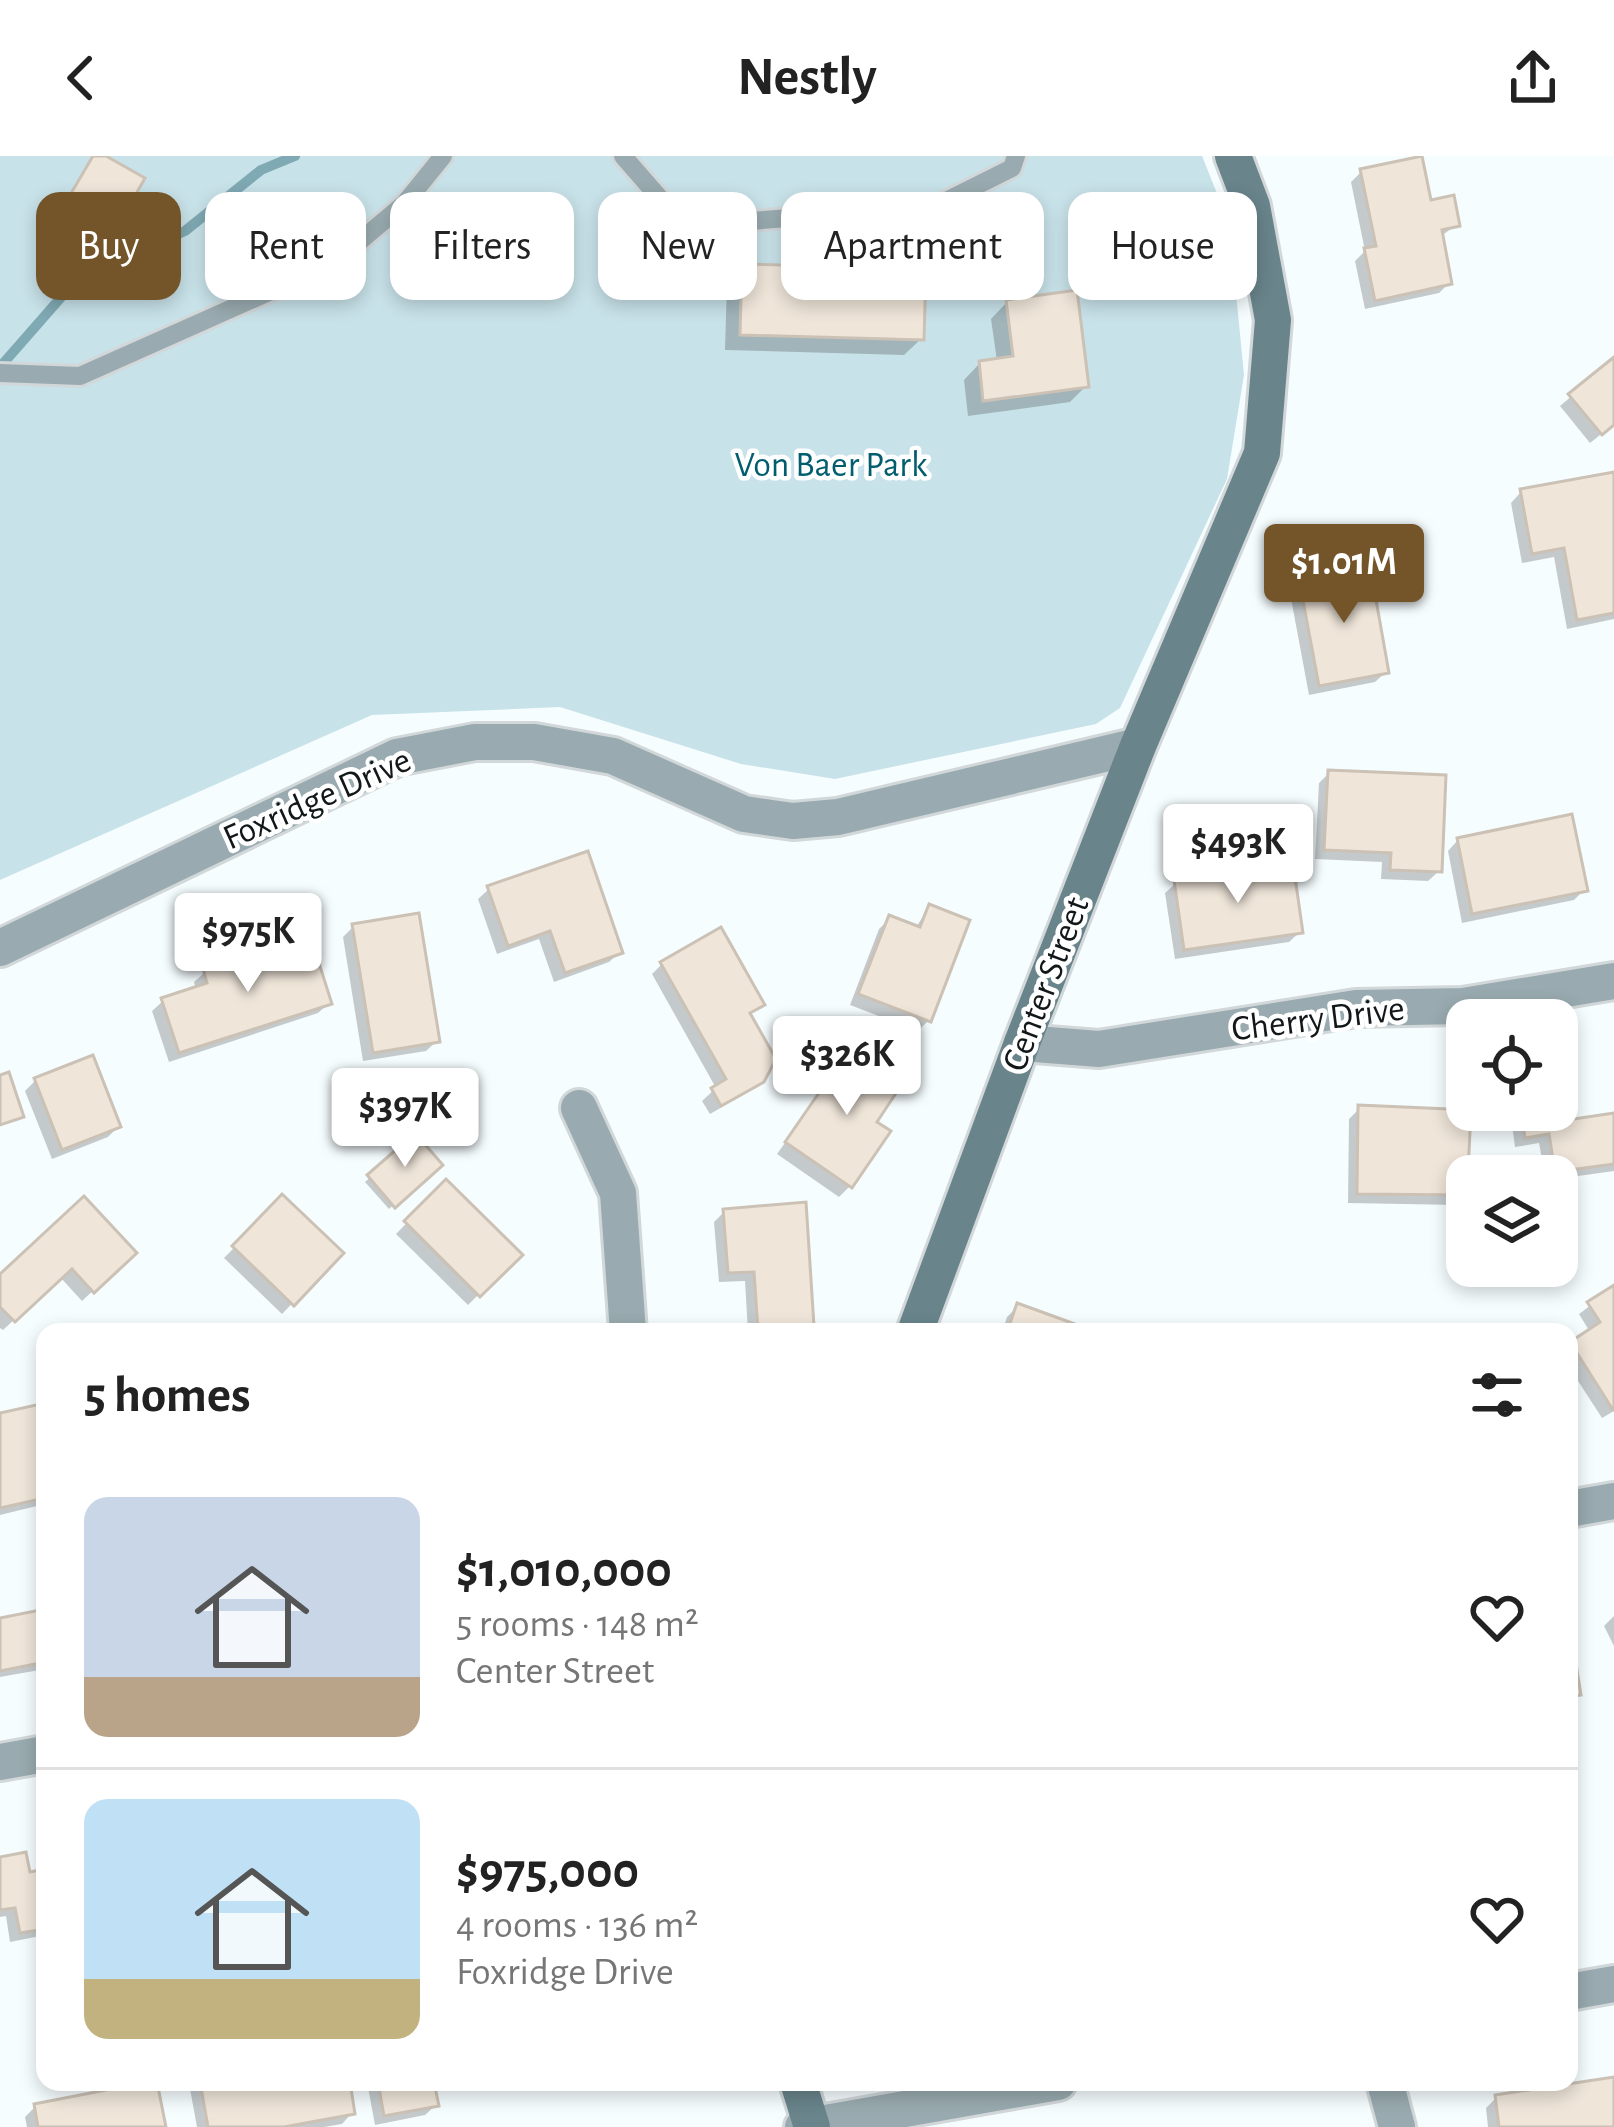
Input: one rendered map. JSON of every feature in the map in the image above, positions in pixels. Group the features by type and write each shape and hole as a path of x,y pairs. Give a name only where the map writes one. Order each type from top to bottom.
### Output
{"street":[{"name":"Center Street","path":"919,1323 1138,746 1262,453 1273,320 1252,206 1233,156"},
{"name":"Foxridge Drive","path":"0,948 397,757 475,742 534,742 614,757 744,814 793,821 838,817 1138,746"},
{"name":"Cherry Drive","path":"1022,1042 1099,1049 1356,1008 1463,1006 1614,981"},
{"path":"579,1108 618,1193 627,1323"},
{"path":"1578,1507 1614,1501"},
{"path":"0,1762 36,1756"},
{"path":"1578,1990 1614,1984"},
{"path":"800,2091 809,2126 1007,2091"},
{"path":"1387,2091 1397,2127"}],"lane":[{"path":"0,373 80,376 334,262 405,203 443,156"},
{"path":"623,156 684,226 934,207 1012,168 1016,156"}],"green space":[{"name":"Von Baer Park","path":"0,156 1202,156 1216,192 1068,192 1068,300 1237,300 1244,375 1227,479 1120,708 1096,724 835,779 741,764 560,707 372,715 0,880"}],"building":[{"path":"93,156 106,156 145,178 137,192 72,192"},
{"path":"1422,156 1431,200 1454,195 1460,226 1442,230 1452,284 1375,301 1364,248 1376,246 1360,169"},
{"path":"757,264 781,265 781,300 925,300 924,340 740,335 741,300 757,300"},
{"path":"1068,291 1068,300 1078,300 1089,387 983,401 979,361 1013,356 1006,300 1044,300 1044,295"},
{"path":"1614,357 1614,425 1602,435 1568,394"},
{"path":"1614,472 1614,613 1577,620 1564,548 1532,554 1520,489"},
{"path":"1370,566 1389,673 1319,686 1299,579"},
{"path":"1328,770 1446,775 1442,872 1390,870 1391,853 1324,850"},
{"path":"1572,814 1588,891 1472,914 1457,838"},
{"path":"588,851 623,953 565,973 550,931 508,946 487,886"},
{"path":"1293,863 1303,933 1184,950 1174,880"},
{"path":"929,904 970,920 931,1022 858,994 889,915 920,927"},
{"path":"419,913 440,1042 373,1053 352,924"},
{"path":"721,927 765,1005 750,1013 776,1059 764,1082 721,1106 711,1088 726,1079 660,962"},
{"path":"310,935 332,1004 179,1053 161,998 207,983 203,969"},
{"path":"852,1045 904,1081 877,1122 891,1131 852,1188 785,1142"},
{"path":"93,1055 121,1127 62,1150 34,1078"},
{"path":"9,1072 24,1117 0,1125 0,1075"},
{"path":"1358,1105 1446,1109 1446,1131 1470,1131 1469,1155 1446,1155 1446,1195 1357,1194"},
{"path":"1614,1113 1614,1164 1578,1169 1578,1155 1552,1155 1549,1134 1525,1138 1524,1131 1578,1131 1578,1118"},
{"path":"415,1133 443,1165 395,1208 367,1175"},
{"path":"446,1179 523,1255 480,1297 404,1221"},
{"path":"282,1194 344,1253 294,1306 232,1246"},
{"path":"84,1196 137,1253 94,1293 72,1269 15,1322 0,1307 0,1274"},
{"path":"806,1202 814,1323 758,1323 754,1272 728,1273 723,1209"},
{"path":"1614,1285 1614,1410 1578,1355 1578,1337 1600,1322 1587,1302"},
{"path":"1017,1303 1072,1323 1010,1323"},
{"path":"36,1405 36,1500 0,1508 0,1413"},
{"path":"36,1611 36,1664 0,1671 0,1618"},
{"path":"26,1852 30,1872 36,1871 36,1930 20,1933 15,1908 0,1910 0,1857"},
{"path":"1614,2077 1614,2127 1499,2127 1495,2095 1578,2091 1578,2082"},
{"path":"101,2091 159,2091 166,2127 38,2127 34,2104"},
{"path":"202,2091 351,2091 355,2114 284,2127 208,2127"},
{"path":"380,2091 436,2091 439,2106 384,2116"}],"waterway":[{"path":"0,367 78,278 185,231 261,170 295,156"}]}
